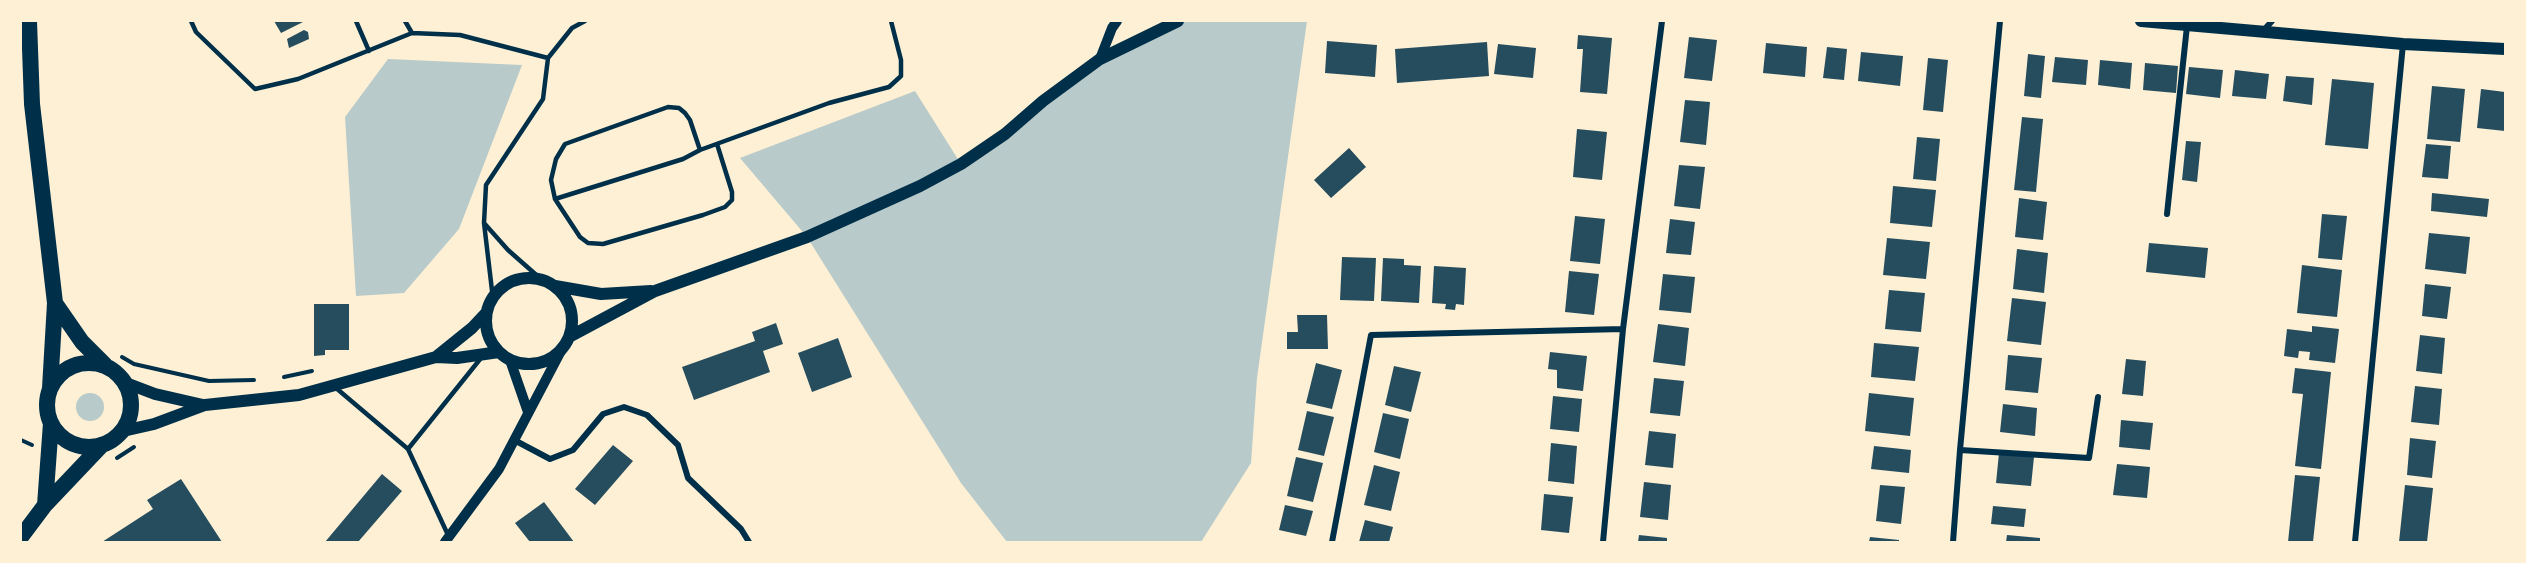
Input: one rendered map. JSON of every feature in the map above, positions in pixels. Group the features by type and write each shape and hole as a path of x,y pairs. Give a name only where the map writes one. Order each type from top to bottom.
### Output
{"highway":[{"path":"29,21 32,105 55,303 47,406 51,423 51,454 45,505"},
{"path":"51,423 68,441 85,447 102,445 114,439 123,430 132,406 126,383 110,358 82,342 55,303"},
{"path":"50,388 70,367 110,358"},
{"path":"21,537 45,505 102,445"}],"main road":[{"path":"569,337 655,291 807,237 920,186 961,164 1005,134 1043,100 1100,59 1178,21"},
{"path":"2141,21 2173,22 2403,44 2505,49"},
{"path":"436,357 472,328 487,312 493,299 502,288 514,281 528,278 542,280 555,286 601,294 655,291"},
{"path":"487,312 490,340 499,352 510,360 524,364 538,364 562,350 573,324 571,309 565,297 555,286"},
{"path":"123,430 154,424 205,405 299,395 436,357 457,358 499,352"},
{"path":"126,383 155,394 205,405"}],"street":[{"path":"1100,59 1117,21"},
{"path":"1603,542 1623,329 1662,21"},
{"path":"1953,542 2000,21"},
{"path":"2263,32 2272,21"},
{"path":"2167,214 2187,25"},
{"path":"2355,542 2403,44"},
{"path":"1332,542 1371,335 1623,329"},
{"path":"447,540 499,469 516,441 528,412 562,350"},
{"path":"510,360 528,412"},
{"path":"1960,450 2090,458 2098,397"},
{"path":"516,441 550,459 573,450 603,414 624,407 647,415 678,445 688,478 741,529 749,542"}],"lane":[{"path":"191,21 196,32 255,89 298,79 412,33 460,35 548,58"},
{"path":"357,21 369,51"},
{"path":"405,21 412,33"},
{"path":"572,28 573,21"},
{"path":"493,299 484,223 486,185 543,99 548,58 572,28 585,21"},
{"path":"555,199 683,159 700,150 829,103 889,87 901,76 901,60 891,21"},
{"path":"700,150 690,120 679,108 668,107 647,114 565,144 556,159 551,180 555,199 580,237 588,243 603,244 703,215 725,207 732,200 732,192 717,144"},
{"path":"484,223 508,250 542,280"},
{"path":"408,449 484,354"},
{"path":"333,386 408,449 447,540"}],"path":[{"path":"110,358 209,381 261,380"},
{"path":"283,378 317,370"},
{"path":"34,446 35,435"}],"shaded area":[{"path":"1180,21 1307,21 1257,378 1251,463 1201,542 1007,542 961,483 807,237 740,158 915,91 961,164 1100,59"},
{"path":"388,59 522,65 459,229 404,293 356,296 345,117"},
{"path":"90,393 100,397 104,407 100,417 90,421 80,417 76,407 80,397"}],"building":[{"path":"274,21 305,21 281,33"},
{"path":"304,30 308,32 309,39 289,48 287,39"},
{"path":"1578,35 1612,38 1607,94 1580,92 1583,49 1577,49"},
{"path":"1689,37 1717,40 1712,81 1684,78"},
{"path":"1327,41 1377,45 1375,77 1325,73"},
{"path":"1487,42 1489,76 1397,83 1395,49"},
{"path":"1766,43 1807,47 1805,77 1763,73"},
{"path":"1498,44 1536,48 1533,78 1494,74"},
{"path":"1827,47 1847,49 1844,80 1823,78"},
{"path":"1861,52 1903,56 1900,86 1858,81"},
{"path":"2028,54 2045,56 2041,98 2024,96"},
{"path":"2055,57 2088,60 2086,85 2052,82"},
{"path":"1928,58 1948,60 1943,112 1923,110"},
{"path":"2100,60 2132,63 2130,89 2098,85"},
{"path":"2145,63 2178,66 2176,93 2143,90"},
{"path":"2189,67 2223,70 2220,98 2186,94"},
{"path":"2235,70 2269,74 2266,99 2232,96"},
{"path":"2286,76 2314,78 2312,105 2283,101"},
{"path":"2332,79 2374,83 2368,149 2325,145"},
{"path":"2432,86 2465,89 2460,142 2427,139"},
{"path":"2481,89 2505,92 2505,131 2477,128"},
{"path":"1685,100 1710,102 1706,145 1680,142"},
{"path":"2022,117 2043,119 2036,192 2014,190"},
{"path":"1577,129 1607,132 1602,180 1573,177"},
{"path":"1917,137 1940,139 1936,181 1913,179"},
{"path":"2186,141 2201,142 2197,182 2182,180"},
{"path":"2426,144 2451,146 2448,179 2422,177"},
{"path":"1349,148 1366,167 1331,198 1314,180"},
{"path":"1679,165 1705,167 1700,209 1674,206"},
{"path":"1893,186 1936,190 1932,227 1890,223"},
{"path":"2432,193 2489,199 2487,217 2431,211"},
{"path":"2019,198 2047,202 2043,240 2015,237"},
{"path":"2322,214 2347,216 2342,260 2318,258"},
{"path":"1575,216 1605,219 1600,264 1570,261"},
{"path":"1670,219 1695,222 1691,255 1666,253"},
{"path":"2429,233 2470,237 2466,274 2425,269"},
{"path":"1887,238 1930,242 1926,279 1883,275"},
{"path":"2149,243 2208,248 2205,278 2146,272"},
{"path":"2017,249 2048,253 2044,293 2013,289"},
{"path":"1342,257 1376,258 1374,301 1340,300"},
{"path":"1383,258 1404,259 1404,265 1421,266 1419,303 1381,301"},
{"path":"2302,265 2342,270 2337,317 2297,313"},
{"path":"1434,266 1466,268 1464,305 1456,304 1455,310 1445,309 1446,304 1432,303"},
{"path":"1569,271 1599,274 1594,315 1565,312"},
{"path":"1663,274 1695,277 1691,313 1659,310"},
{"path":"2425,284 2451,287 2447,319 2422,316"},
{"path":"1889,290 1925,293 1921,332 1885,329"},
{"path":"2012,298 2046,302 2041,345 2007,341"},
{"path":"314,304 349,304 349,350 325,350 325,355 314,356"},
{"path":"1297,315 1327,315 1328,349 1287,349 1287,332 1298,332"},
{"path":"776,323 783,344 763,351 770,372 694,400 682,367 755,341 752,332"},
{"path":"1658,324 1689,328 1685,366 1653,362"},
{"path":"2312,326 2339,329 2335,363 2309,360 2310,352 2299,351 2298,358 2284,356 2287,329 2312,332"},
{"path":"2420,335 2445,338 2442,374 2416,371"},
{"path":"838,338 852,377 812,392 798,353"},
{"path":"1874,343 1919,347 1915,381 1871,377"},
{"path":"1550,352 1587,356 1583,391 1557,388 1557,370 1548,369"},
{"path":"2008,355 2042,358 2038,393 2005,390"},
{"path":"2126,359 2146,361 2143,396 2122,394"},
{"path":"1316,363 1342,370 1332,409 1306,403"},
{"path":"1394,366 1421,372 1411,412 1385,405"},
{"path":"2295,368 2331,372 2321,469 2295,466 2303,394 2292,393"},
{"path":"1654,378 1684,381 1680,416 1650,413"},
{"path":"2415,386 2442,389 2439,425 2411,422"},
{"path":"1869,393 1914,398 1910,436 1865,431"},
{"path":"1553,396 1582,399 1579,432 1550,429"},
{"path":"2003,404 2037,408 2035,436 2000,432"},
{"path":"1307,411 1334,417 1324,456 1298,450"},
{"path":"1383,413 1409,419 1400,459 1374,452"},
{"path":"2121,420 2153,423 2150,450 2119,447"},
{"path":"1649,431 1676,434 1673,468 1645,465"},
{"path":"2410,438 2436,441 2432,478 2407,475"},
{"path":"1551,443 1577,446 1574,484 1548,481"},
{"path":"613,445 633,461 595,505 575,489"},
{"path":"1874,446 1911,450 1909,473 1871,469"},
{"path":"1999,453 2034,457 2031,486 1996,483"},
{"path":"1296,457 1323,463 1313,502 1287,496"},
{"path":"2117,464 2150,467 2147,498 2113,495"},
{"path":"1374,465 1400,472 1391,511 1364,505"},
{"path":"382,474 402,491 358,542 325,542"},
{"path":"2295,475 2320,477 2313,542 2288,542"},
{"path":"181,479 222,542 102,542 153,509 147,500"},
{"path":"1644,482 1671,485 1668,520 1640,517"},
{"path":"1880,485 1905,487 1901,524 1876,521"},
{"path":"2405,485 2433,488 2427,542 2399,542"},
{"path":"1544,494 1573,497 1569,533 1541,530"},
{"path":"544,502 574,542 530,542 515,523"},
{"path":"1285,505 1313,511 1306,536 1279,530"},
{"path":"1993,506 2026,509 2024,527 1991,524"},
{"path":"1365,520 1393,527 1389,542 1359,542"},
{"path":"1639,535 1667,538 1667,542 1638,542"},
{"path":"2007,535 2040,538 2040,542 2006,542"},
{"path":"1870,537 1899,540 1899,542 1869,542"}]}
